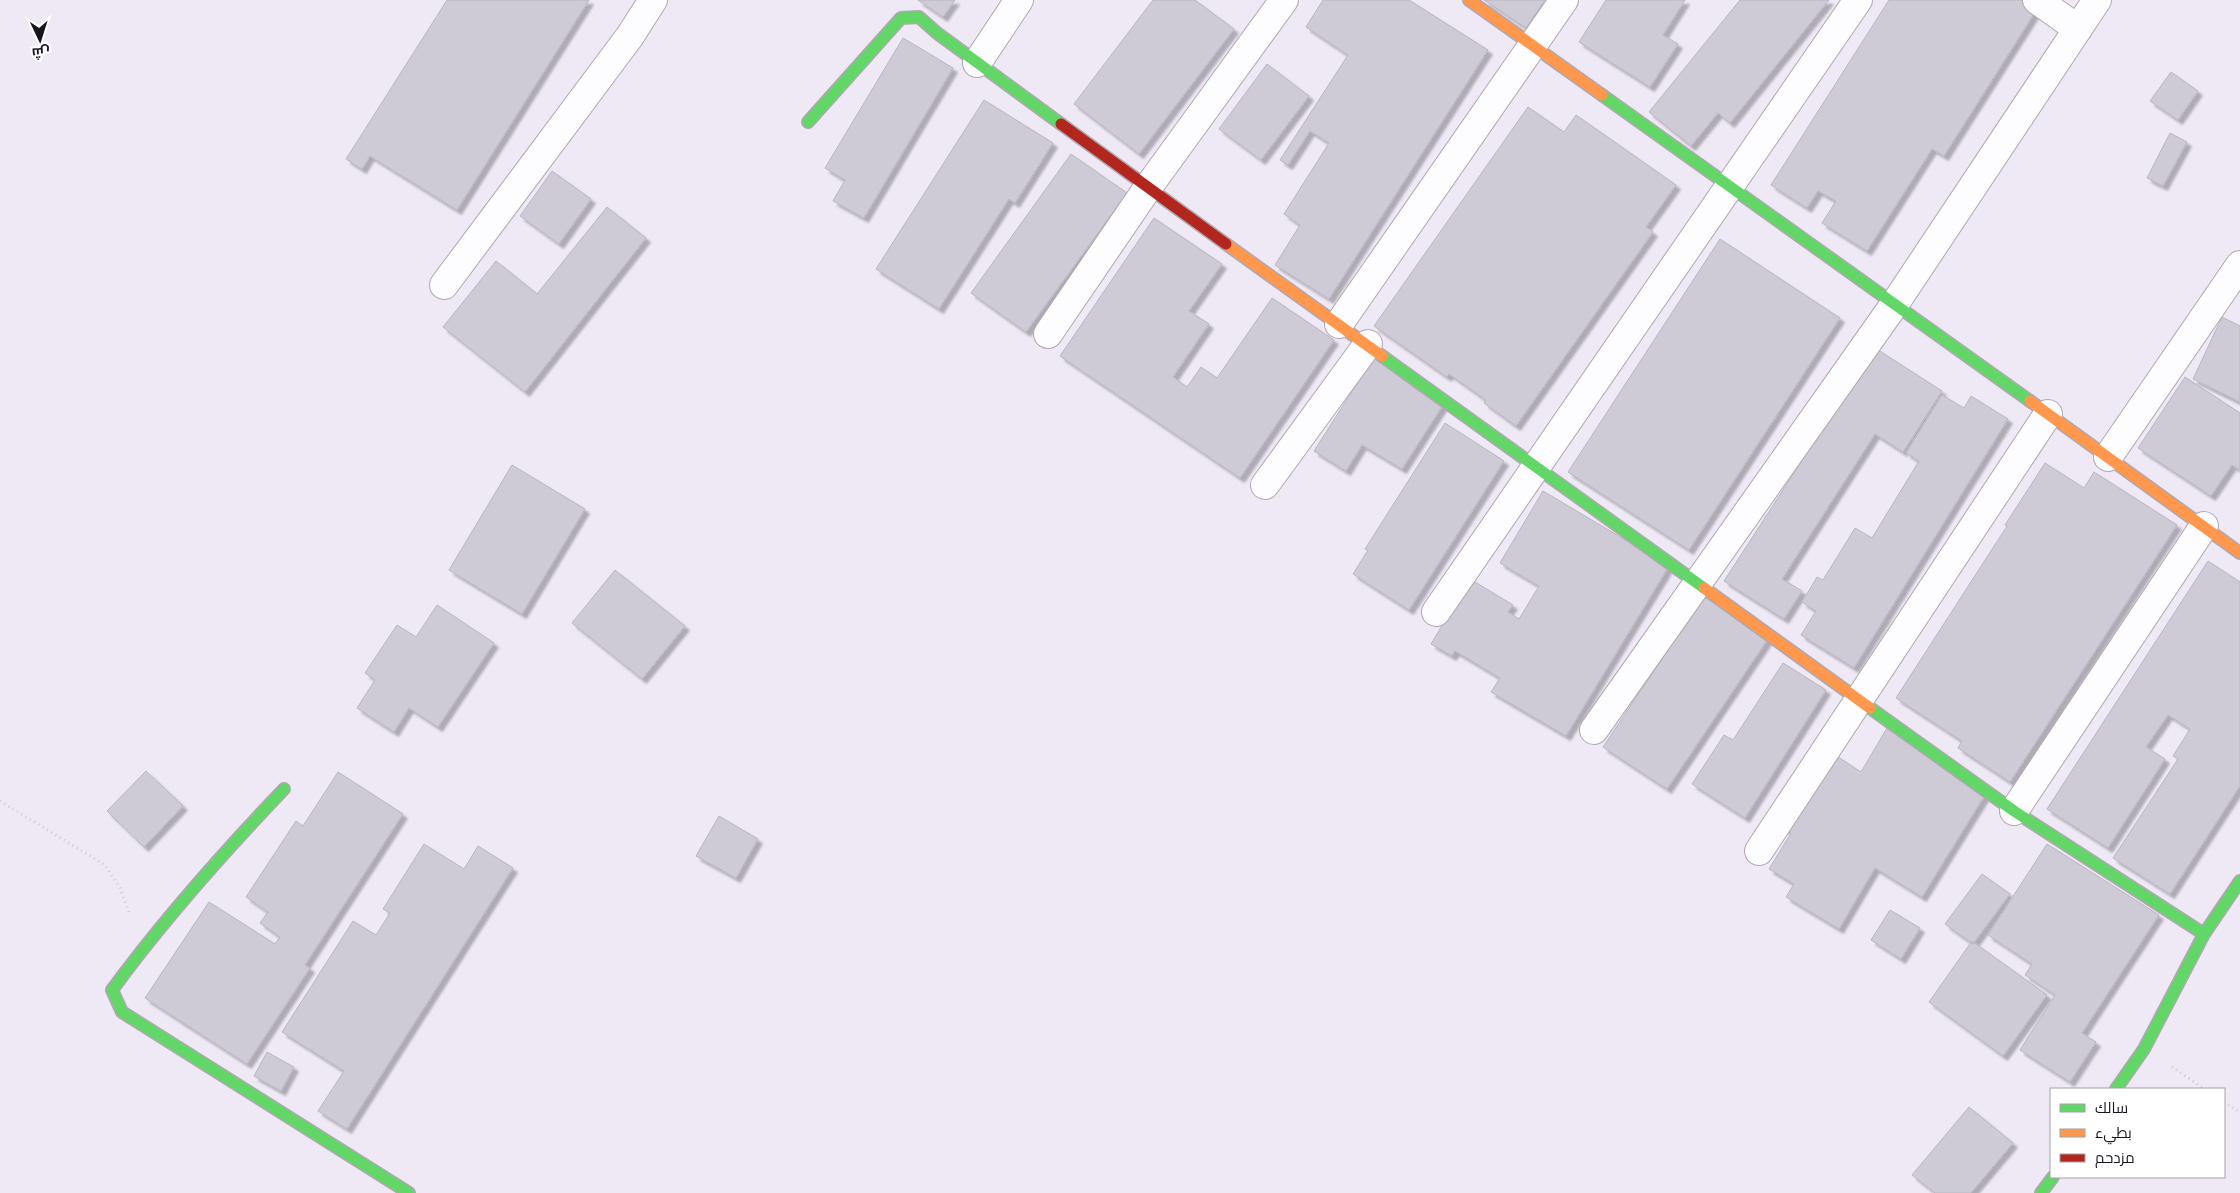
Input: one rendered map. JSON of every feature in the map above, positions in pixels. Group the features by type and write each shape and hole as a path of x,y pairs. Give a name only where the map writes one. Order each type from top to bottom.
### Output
{"street":[{"path":"444,285 630,36 653,0"},
{"path":"977,63 1019,0"},
{"path":"1048,334 1149,186 1284,0"},
{"path":"1469,0 2240,553"},
{"path":"1339,324 1564,0"},
{"path":"1436,612 1858,0"},
{"path":"2037,0 2078,29"},
{"path":"1594,730 1894,304 2097,0"},
{"path":"808,122 900,18 919,17 936,33 977,63 1368,344 1535,467 2014,810 2204,934"},
{"path":"2108,457 2240,265"},
{"path":"1265,485 1368,344"},
{"path":"1759,850 2048,414"},
{"path":"2014,810 2204,526"},
{"path":"284,789 216,861 141,949 112,990 122,1012 409,1193"},
{"path":"2117,1088 2144,1049 2204,934 2240,881"},
{"path":"2041,1193 2052,1178"}],"path":[{"path":"0,801 105,865 120,888 141,949"},
{"path":"2144,1049 2203,1088"},
{"path":"2225,1103 2240,1112"}],"building":[{"path":"447,0 589,0 457,210 370,156 362,169 346,159"},
{"path":"918,0 955,0 943,17"},
{"path":"1153,0 1195,0 1234,29 1139,154 1074,104"},
{"path":"1323,0 1409,0 1488,50 1329,299 1275,265 1300,225 1284,214 1329,143 1310,131 1288,165 1280,160 1348,55 1306,27"},
{"path":"1484,0 1545,0 1526,28"},
{"path":"1606,0 1685,0 1663,35 1678,44 1650,87 1579,42"},
{"path":"1740,0 1829,0 1730,123 1718,113 1691,146 1649,112"},
{"path":"1889,0 2029,0 2039,6 1944,156 1932,149 1867,251 1822,223 1836,201 1818,191 1807,208 1771,185"},
{"path":"903,38 953,68 864,218 833,201 845,180 825,168"},
{"path":"1267,64 1309,96 1261,160 1219,129"},
{"path":"2171,72 2198,91 2178,120 2150,101"},
{"path":"984,100 1053,143 1015,203 1009,199 939,309 876,269"},
{"path":"1528,107 1564,132 1576,115 1676,185 1646,227 1653,232 1516,426 1484,403 1486,400 1449,374 1447,377 1374,326"},
{"path":"2170,133 2187,142 2163,186 2147,178"},
{"path":"1071,154 1127,193 1026,332 971,293"},
{"path":"552,171 591,199 559,244 520,216"},
{"path":"607,207 646,238 525,392 443,327 496,261 537,294"},
{"path":"1154,218 1222,264 1189,311 1209,324 1173,377 1187,387 1201,367 1217,378 1272,298 1334,340 1240,478 1060,356"},
{"path":"1720,239 1840,318 1689,550 1568,472"},
{"path":"2222,317 2240,326 2240,402 2193,379"},
{"path":"1875,348 1942,391 1903,452 1875,434 1782,579 1802,591 1784,619 1724,581"},
{"path":"1374,357 1445,402 1402,469 1362,445 1346,471 1314,451"},
{"path":"2185,377 2240,413 2240,470 2232,465 2211,496 2138,448"},
{"path":"1942,395 1964,408 1971,396 2008,419 1854,668 1801,635 1816,611 1802,602 1817,577 1823,580 1855,528 1872,538 1919,461 1906,453"},
{"path":"1445,423 1504,461 1409,610 1353,574 1368,550 1365,549"},
{"path":"2045,463 2084,488 2094,472 2177,525 2010,782 1958,748 1962,741 1896,698 2007,526 2005,525"},
{"path":"512,465 585,509 522,614 449,570"},
{"path":"1543,491 1669,566 1566,736 1491,692 1500,678 1455,651 1452,656 1431,644 1470,579 1513,605 1508,612 1519,619 1539,586 1500,563"},
{"path":"2208,561 2240,582 2240,786 2170,894 2113,858 2178,759 2173,756 2190,729 2168,715 2146,747 2165,759 2108,848 2047,809"},
{"path":"615,570 685,626 642,679 572,623"},
{"path":"1704,596 1768,639 1667,789 1603,747"},
{"path":"437,605 494,643 438,727 409,708 394,732 357,708 375,680 365,673 397,625 416,637"},
{"path":"1783,663 1826,690 1745,818 1692,784 1724,735 1733,740"},
{"path":"1887,728 1985,795 1922,897 1875,868 1839,929 1786,897 1794,884 1769,869 1791,833 1768,820 1835,755 1861,772"},
{"path":"146,771 183,806 144,847 107,811"},
{"path":"338,772 403,814 305,965 310,968 247,1064 145,998 209,902 275,944 280,937 260,923 268,912 246,897 296,821 303,826"},
{"path":"719,816 758,839 736,878 696,856"},
{"path":"424,844 464,869 478,846 513,868 347,1129 318,1111 344,1071 282,1032 353,921 376,935 390,913 383,909"},
{"path":"2047,844 2159,915 2082,1033 2096,1042 2070,1082 2020,1050 2055,995 2025,975 2032,964 1988,935"},
{"path":"1982,874 2010,894 1973,944 1945,924"},
{"path":"1890,910 1920,928 1901,959 1871,940"},
{"path":"1972,941 2047,995 2003,1056 1929,1002"},
{"path":"267,1052 294,1067 281,1091 254,1076"},
{"path":"1969,1107 2013,1143 1971,1193 1935,1193 1912,1175"}],"traffic: fast":[{"path":"808,122 901,18 919,17 937,33 1061,124"},
{"path":"1602,95 2030,401"},
{"path":"1382,356 1704,588"},
{"path":"1870,708 2014,811 2204,934"},
{"path":"284,789 195,887 112,990 122,1012 409,1193"},
{"path":"2117,1088 2144,1049 2204,934 2240,881"},
{"path":"2041,1193 2052,1178"}],"traffic: slow":[{"path":"1469,0 1602,95"},
{"path":"1226,244 1382,356"},
{"path":"2030,401 2240,553"},
{"path":"1704,588 1870,708"}],"traffic: jam":[{"path":"1061,124 1226,244"}]}
